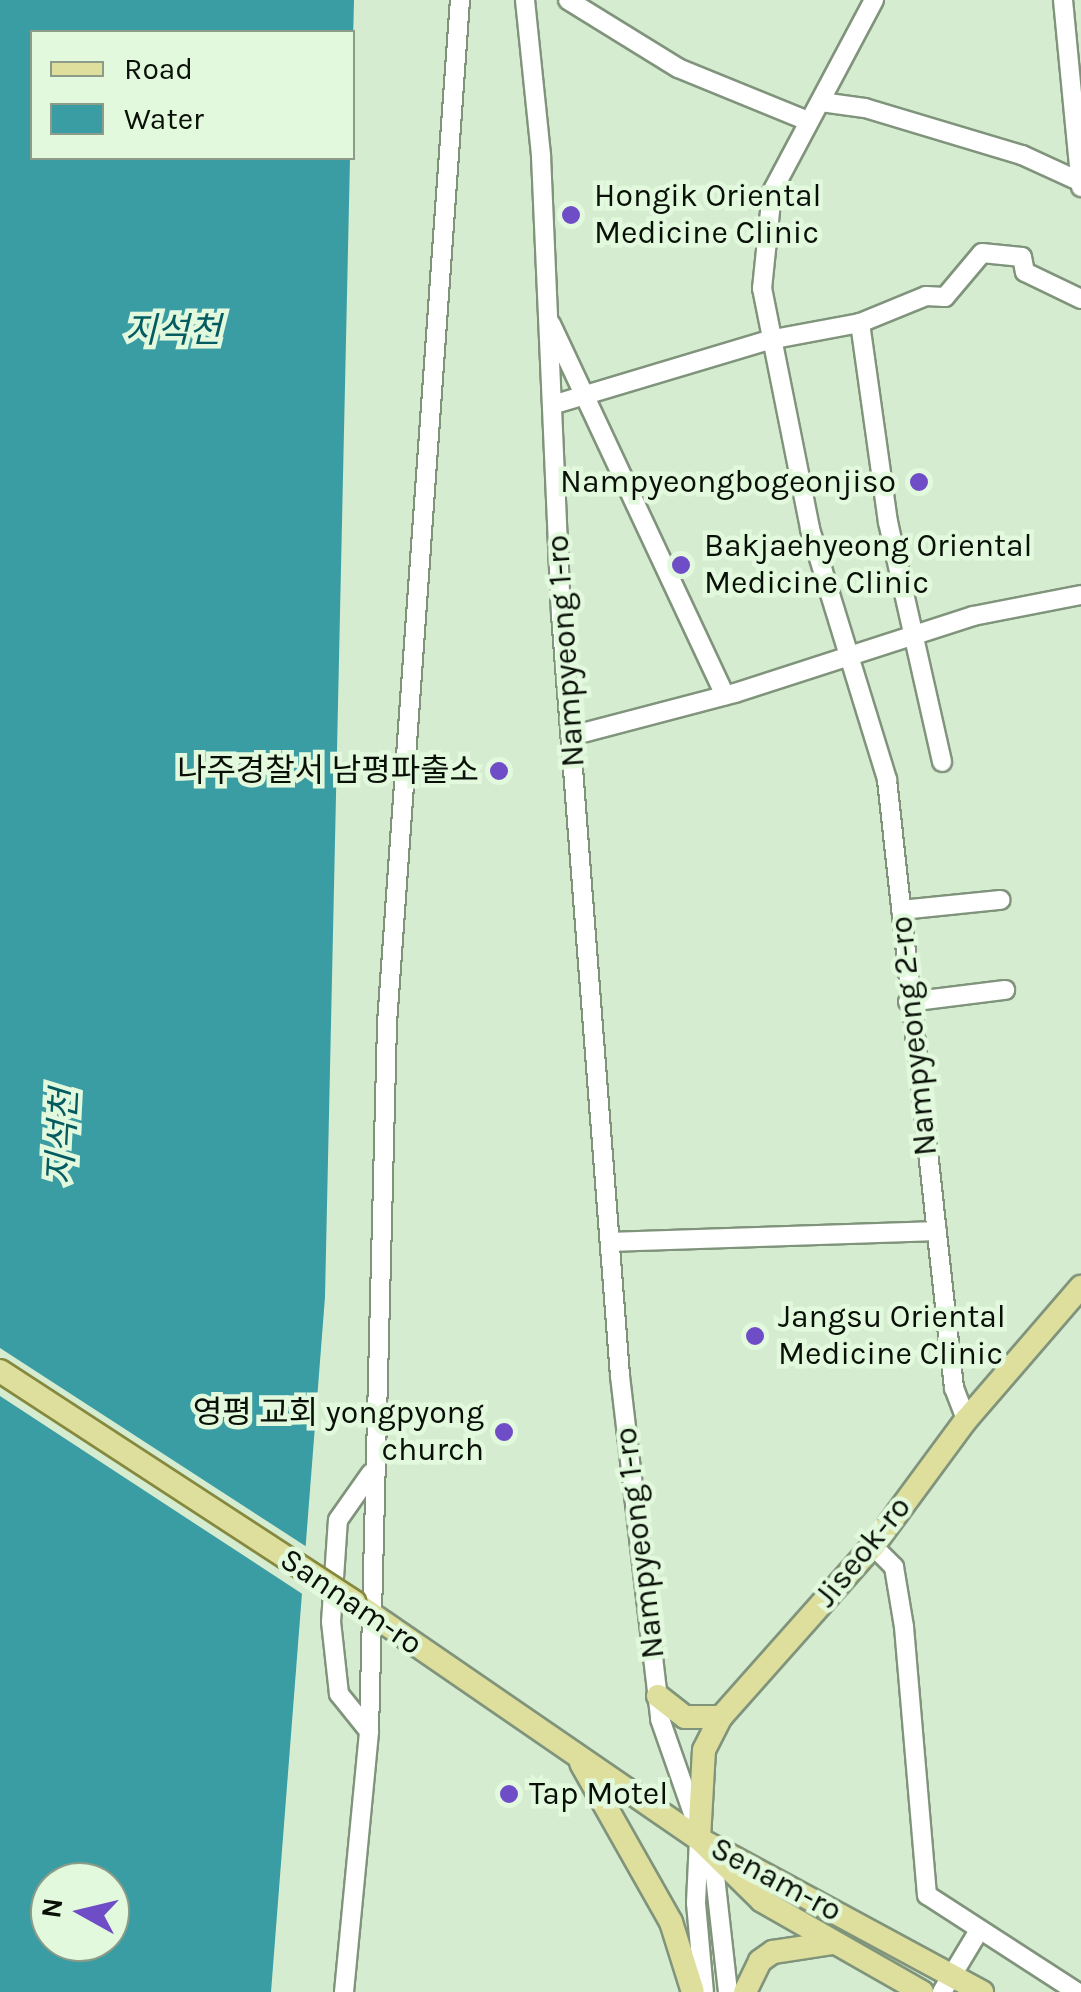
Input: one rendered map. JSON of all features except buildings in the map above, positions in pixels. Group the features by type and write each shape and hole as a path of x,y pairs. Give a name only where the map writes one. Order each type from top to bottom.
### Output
{"main road":[{"name":"Jiseok-ro","path":"699,1838 704,1750 720,1717 873,1546 966,1420 1081,1287"},
{"name":"Sannam-ro","path":"0,1370 362,1608 699,1838"},
{"path":"658,1696 685,1717 720,1717"},
{"path":"580,1760 671,1922 693,1992"},
{"name":"Senam-ro","path":"699,1838 761,1900 922,1992"},
{"name":"Senam-ro","path":"699,1838 947,1984 982,1992"},
{"path":"745,1992 760,1962 773,1952 834,1943"}],"street":[{"path":"344,1992 369,1731 362,1608 372,1473 387,1024 460,0"},
{"name":"Nampyeong 1-ro","path":"525,0 541,156 546,312 571,736 610,1242 658,1696 699,1838"},
{"path":"568,0 678,68 808,120"},
{"name":"Nampyeong 2-ro","path":"874,0 822,102 783,164 766,215 762,288 769,340 810,529 887,780 908,1002 954,1388 966,1420"},
{"path":"1063,0 1081,184"},
{"path":"822,102 864,108 1022,155 1081,184"},
{"path":"552,405 584,400 769,340 860,322 926,296 945,297 982,253 1022,258 1025,272 1081,300"},
{"path":"546,312 584,400 726,695"},
{"path":"860,322 888,522 942,762"},
{"path":"571,736 726,695 974,616 1081,595"},
{"path":"900,910 1000,900"},
{"path":"908,1002 1006,990"},
{"path":"610,1242 937,1231"},
{"path":"369,1731 339,1694 331,1622 338,1520 372,1473"},
{"path":"873,1546 894,1567 904,1627 927,1896 1077,1992"},
{"path":"699,1838 696,1903 704,1992"},
{"path":"699,1838 716,1876 728,1992"},
{"path":"947,1984 978,1932"}],"water":[{"name":"지석천","path":"0,0 354,0 353,30 30,30 30,160 350,160 325,1297 271,1992 0,1992"}],"pier":[{"path":"0,1348 310,1549 307,1597 0,1396"}],"place":[{"name":"Hongik Oriental Medicine Clinic","path":"571,215"},
{"name":"Nampyeongbogeonjiso","path":"919,482"},
{"name":"Bakjaehyeong Oriental Medicine Clinic","path":"681,565"},
{"name":"나주경찰서 남평파출소","path":"499,771"},
{"name":"Jangsu Oriental Medicine Clinic","path":"755,1336"},
{"name":"영평 교회 yongpyong church","path":"504,1432"},
{"name":"Tap Motel","path":"509,1794"}]}
